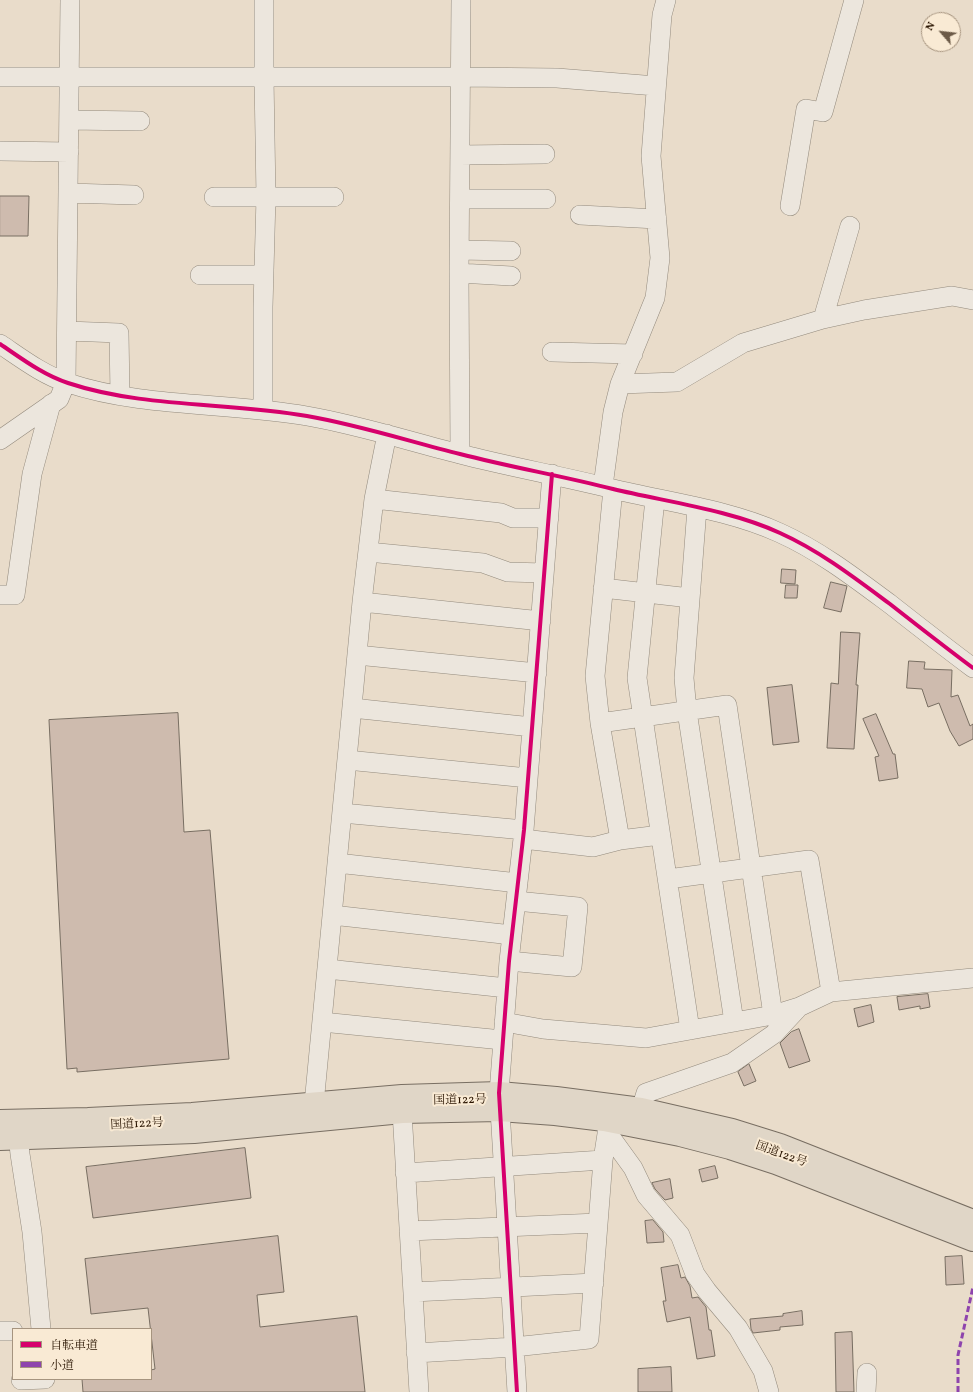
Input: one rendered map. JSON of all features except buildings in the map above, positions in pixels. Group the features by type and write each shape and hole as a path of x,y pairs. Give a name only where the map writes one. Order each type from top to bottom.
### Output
{"highway":[{"name":"国道122号","path":"9,1130 88,1120 192,1114 402,1096 499,1102 608,1127 680,1135 730,1148 776,1163 973,1240"},
{"name":"国道122号","path":"9,1130 194,1132 499,1102 556,1098 641,1109 732,1130 780,1145 973,1221"}],"street":[{"path":"0,440 59,399 66,382 70,120 70,0"},
{"path":"263,410 266,197 264,0"},
{"path":"460,454 459,250 461,0"},
{"path":"620,840 600,723 595,676 603,588 613,412 620,384 655,298 660,258 651,156 662,15 666,0"},
{"path":"790,206 806,109 823,112 854,0"},
{"path":"0,77 557,78 656,86"},
{"path":"70,120 140,121"},
{"path":"0,151 69,152"},
{"path":"460,155 545,154"},
{"path":"68,193 134,195"},
{"path":"214,197 334,197"},
{"path":"460,199 546,199"},
{"path":"580,215 657,219"},
{"path":"824,319 850,226"},
{"path":"459,250 511,251"},
{"path":"459,273 511,276"},
{"path":"200,276 264,275"},
{"path":"620,384 678,382 743,343 824,319 864,310 952,296 973,300"},
{"path":"67,331 119,333 120,395"},
{"path":"0,344 46,373 66,382 120,395 263,410 303,415 346,423 460,454 608,487 758,524 781,533 812,549 844,570 973,668"},
{"path":"552,352 633,354"},
{"path":"0,595 15,595 32,474 51,404"},
{"path":"314,1104 362,602 374,499 387,434"},
{"path":"516,1392 499,1102 509,961 524,834 552,474"},
{"path":"374,499 501,514 513,518 549,518"},
{"path":"655,499 637,678 690,1030"},
{"path":"697,508 684,678 687,711 734,1022"},
{"path":"368,552 483,563 508,572 544,574"},
{"path":"603,588 690,598"},
{"path":"362,602 541,621"},
{"path":"357,655 536,673"},
{"path":"600,723 727,705 773,1015"},
{"path":"352,708 532,727"},
{"path":"347,760 528,778"},
{"path":"342,813 524,834 593,847 620,840 660,836"},
{"path":"668,879 809,860 831,992"},
{"path":"337,863 518,883"},
{"path":"509,961 572,967 578,908 516,902"},
{"path":"332,915 512,934"},
{"path":"327,969 507,988"},
{"path":"322,1022 503,1031 543,1029 646,1038 773,1015 799,1007 831,992 973,978"},
{"path":"641,1109 646,1093 732,1063 774,1034 799,1007"},
{"path":"402,1112 418,1392"},
{"path":"416,1353 514,1347 589,1339 602,1160 608,1127"},
{"path":"608,1127 633,1168 646,1195 680,1235 695,1274 706,1291 738,1328 763,1371 769,1392"},
{"path":"9,1130 32,1232 41,1328"},
{"path":"405,1173 602,1160"},
{"path":"409,1231 598,1223"},
{"path":"413,1292 594,1283"},
{"path":"0,1331 12,1331"},
{"path":"866,1392 867,1373"},
{"path":"45,1380 47,1392"}],"marked path":[{"path":"958,1392 958,1355 973,1287"}],"cycle path":[{"path":"0,344 32,366 50,376 97,391 156,401 247,408 307,416 365,429 479,459 698,507 740,518 761,525 795,540 823,557 877,594 973,668"},
{"path":"517,1392 499,1093 509,961 524,830 552,474"}]}
